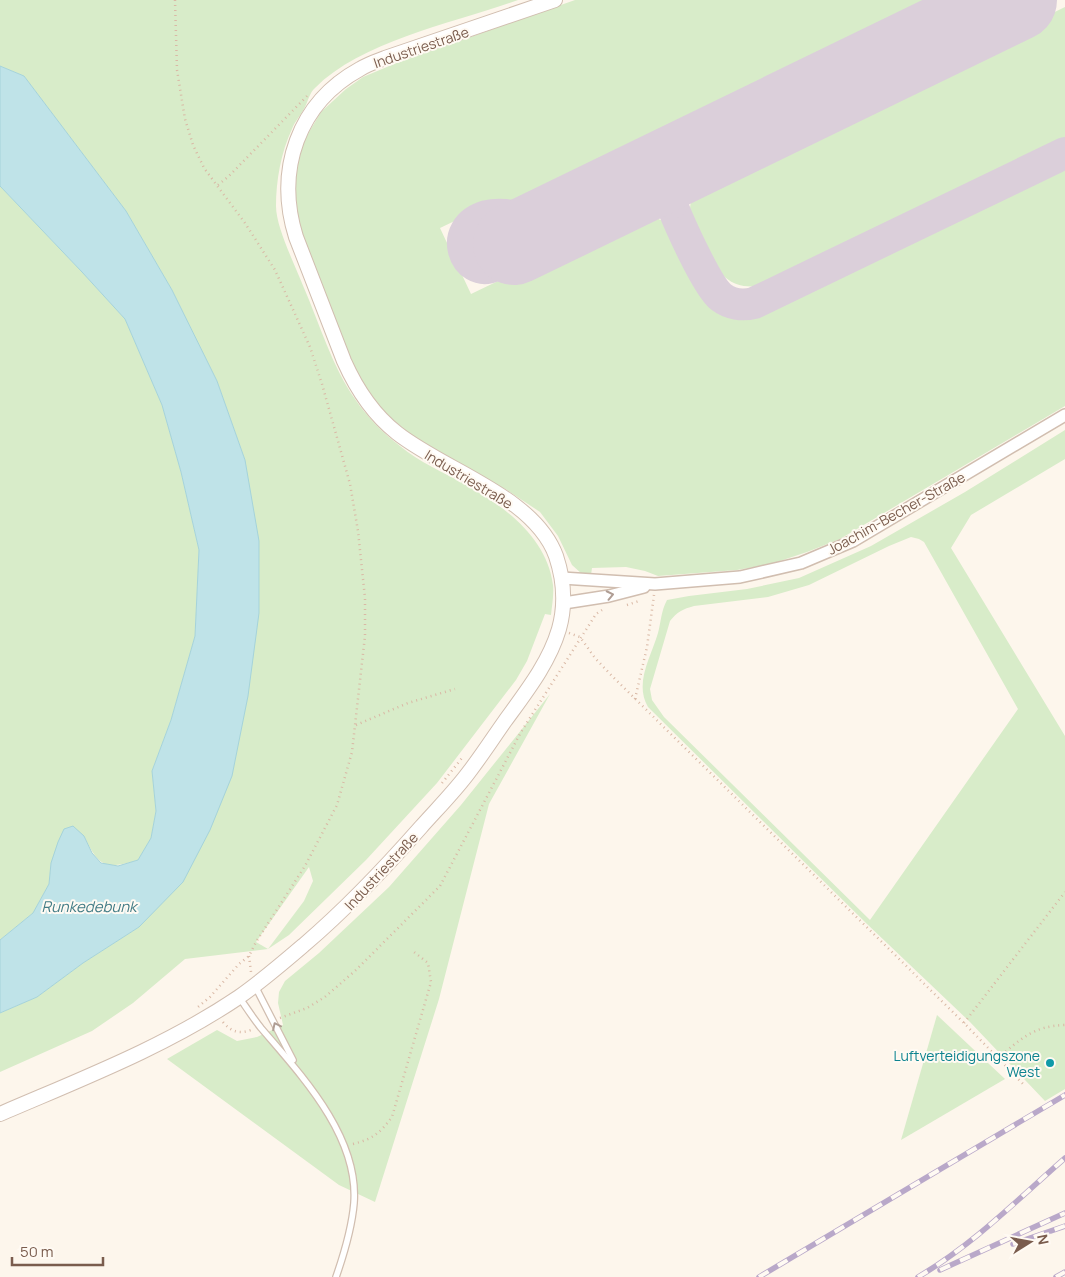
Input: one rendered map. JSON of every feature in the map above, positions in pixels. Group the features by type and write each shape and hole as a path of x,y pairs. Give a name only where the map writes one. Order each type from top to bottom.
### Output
{"street":[{"name":"Industriestraße","path":"0,1114 159,1044 216,1011 255,985 338,916 377,877 468,774 536,678 550,653 558,631 564,603 562,578 555,554 546,536 530,519 493,490 423,451 396,432 366,400 352,379 320,302 296,237 290,218 287,198 290,164 297,140 307,120 321,101 341,82 360,69 385,58 554,0"},
{"name":"Joachim-Becher-Straße","path":"562,578 655,584 740,577 801,563 860,537 1065,415"},
{"name":"Joachim-Becher-Straße","path":"564,603 609,596 655,584"}],"lane":[{"path":"255,985 296,1067"},
{"path":"239,997 260,1026 296,1067 334,1124 344,1147 353,1183 354,1203 336,1277"}],"path":[{"path":"175,0 175,40 180,99 184,120 204,168 245,223 270,262 310,347 348,476 358,531 365,598 365,636 356,725 352,752 336,805 305,866 249,956 239,964 210,997 196,1008"},
{"path":"635,699 647,647 655,584"},
{"path":"274,1021 307,1008 325,997 356,970 440,886 521,732 596,614"},
{"path":"580,638 595,658 635,699 964,1023 1024,1085"},
{"path":"356,725 408,702 455,689"},
{"path":"442,783 467,752"},
{"path":"964,1023 1065,892"},
{"path":"344,1147 366,1141 381,1132 392,1117 431,982 428,963 414,952"},
{"path":"251,970 258,966"},
{"path":"210,997 216,1011 226,1026 236,1032 244,1032 260,1026"},
{"path":"998,1058 1026,1034 1047,1026 1065,1025"}],"green space":[{"path":"0,0 518,0 384,45 358,57 335,71 315,88 293,126 285,147 278,177 276,206 283,236 327,345 347,386 360,406 381,430 407,452 479,492 521,524 542,552 549,568 553,592 551,615 545,614 527,661 516,680 437,783 366,860 289,935 268,949 185,959 133,1003 92,1031 0,1072 0,1013 37,997 83,963 139,927 245,460 217,381 172,290 126,211 24,76 0,66","holes":["309,867 313,881 304,901 268,949 256,942"]},
{"path":"575,0 951,0 523,207 490,204 440,228 471,294 625,220 646,216 656,218 670,229 698,285 715,306 726,312 740,314 756,312 1065,164 1065,406 840,539 771,564 737,570 658,576 626,567 592,568 591,575 582,574 572,565 558,536 540,512 507,490 456,464 413,437 382,410 356,373 300,231 294,198 297,160 303,142 321,112 346,89 363,77 394,64"},
{"path":"1065,7 1065,141 772,283 758,286 737,284 728,280 713,264 697,235 690,214 691,200 699,185"},
{"path":"0,186 125,319 162,405 181,472 199,550 195,636 171,720 152,771 156,811 151,838 138,860 110,865 99,860 84,836 51,863 49,884 33,913 0,940"},
{"path":"1065,430 1065,459 971,515 951,548 1065,736 1065,1089 1045,1101 970,1022 867,924 648,707 644,698 643,679 645,670 667,600 747,589 799,578 871,546 965,492","holes":["911,537 924,542 1018,709 870,920 664,717 652,700 650,689 670,621 680,611 694,606 768,597 809,585 889,546"]},
{"path":"550,694 489,804 439,999 375,1202 339,1185 167,1059 217,1030 237,1041 257,1037 283,1025 278,1003 279,992 285,981 319,953 389,887 461,805"},
{"path":"937,1015 1005,1079 901,1140"}],"water":[{"name":"Runkedebunk","path":"0,66 24,76 126,211 172,290 217,381 245,460 259,541 259,613 248,696 232,776 210,830 183,882 139,927 83,963 37,997 0,1013 0,940 33,913 49,884 51,863 64,829 73,826 84,836 92,853 101,863 118,866 138,860 151,838 156,811 152,771 171,720 195,636 199,550 181,472 162,405 125,319 0,186"}],"taxiway":[{"path":"691,158 678,170 672,181 670,192 672,205 694,254 715,291 728,301 736,304 745,304 754,303 1065,153"},
{"path":"593,205 629,188 647,188 657,192 672,203"},
{"path":"514,244 497,264 484,268 475,265 468,259 463,241 466,231 474,222 487,216 504,215 560,221"}],"runway":[{"path":"514,244 1016,0"}],"railway":[{"path":"759,1277 1065,1095"},
{"path":"918,1277 976,1236 1065,1158"},
{"path":"940,1270 1065,1213"},
{"path":"1013,1244 1065,1226"},
{"path":"1056,1277 1065,1272"}],"place":[{"name":"Luftverteidigungszone West","path":"1050,1063"}]}
